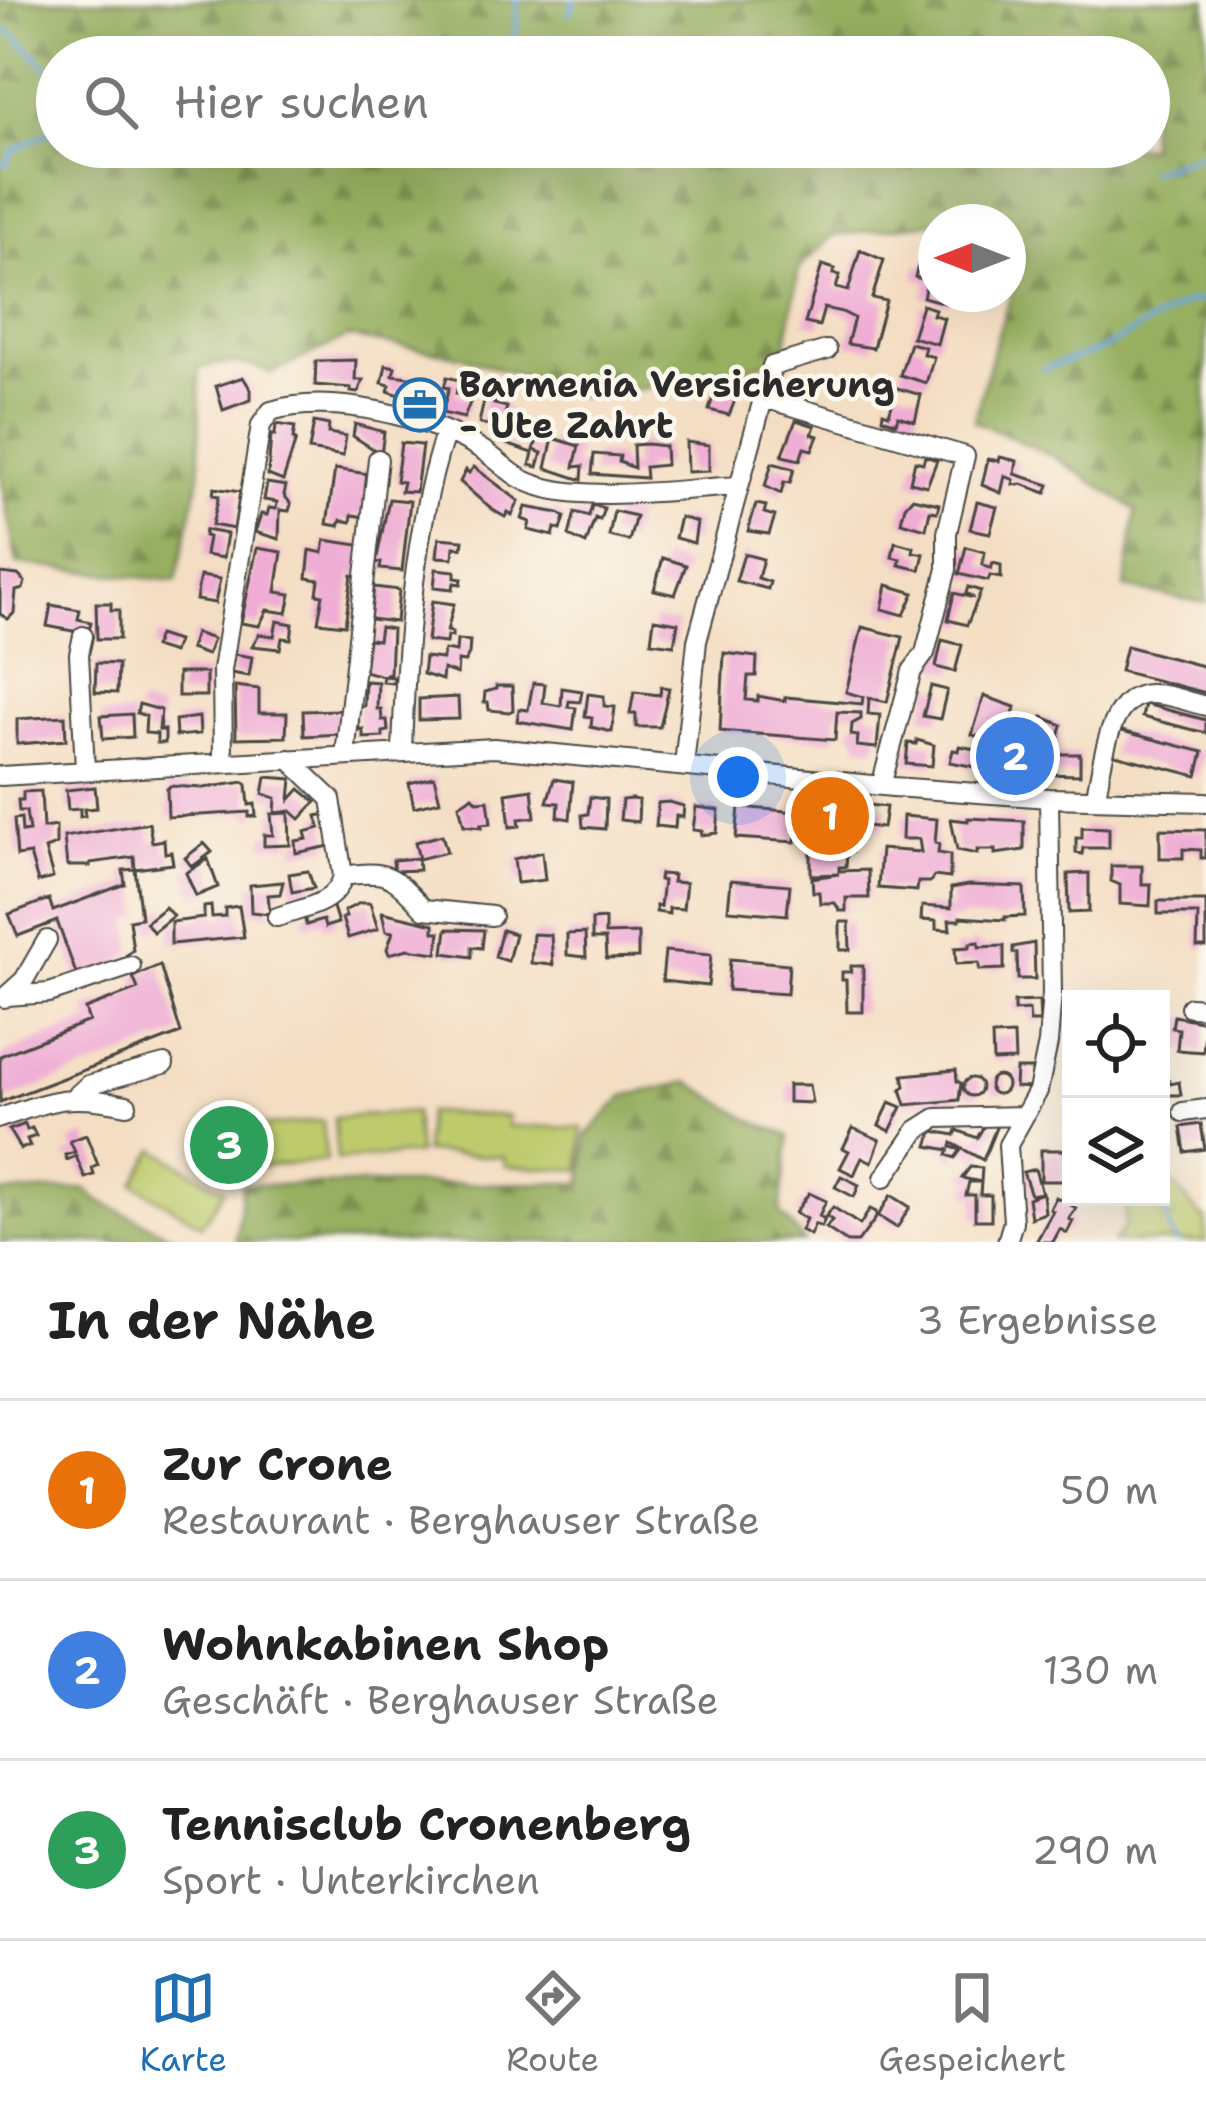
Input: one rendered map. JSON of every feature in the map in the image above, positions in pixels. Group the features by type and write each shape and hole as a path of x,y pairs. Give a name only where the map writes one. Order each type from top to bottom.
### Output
{"street":[{"path":"684,766 697,641 772,367 827,350"},
{"path":"764,398 965,456 947,533 947,568 925,653 912,671 881,786"},
{"path":"224,761 222,670 265,416 280,408 333,405 398,416 484,451 512,476 548,489 739,486"},
{"path":"402,752 404,694 429,480 445,434"},
{"path":"345,755 378,459"},
{"path":"83,636 79,654 85,770"},
{"path":"1095,800 1115,718 1126,702 1152,694 1206,706"},
{"path":"0,776 494,748 881,786 1048,798 1206,802"},
{"path":"277,917 326,900 339,889 343,875 331,799 290,759"},
{"path":"1007,1242 1013,1222 1008,1145 1038,1090 1048,1043 1052,993 1048,798"},
{"path":"343,875 375,871 393,876 424,909 492,916"},
{"path":"3,999 25,980 47,940"},
{"path":"3,999 49,993 131,966"},
{"path":"76,1096 88,1085 164,1064"},
{"path":"0,1118 76,1096 127,1105"},
{"path":"1183,1112 1206,1109"},
{"path":"884,1178 916,1130 936,1118 1024,1116"}],"green space":[{"path":"0,0 1206,0 1206,603 1125,588 1136,510 1055,457 974,421 1005,312 1026,312 1026,204 918,204 918,224 832,236 799,268 784,358 679,384 582,396 461,356 348,337 271,373 235,363 199,368 200,475 176,581 17,564 0,475"},
{"path":"689,1082 752,1121 789,1136 780,1213 805,1242 236,1242 242,1185 582,1183 586,1136 624,1096"},
{"path":"414,1112 418,1154 337,1160 334,1118"},
{"path":"427,1112 508,1116 508,1126 582,1128 580,1170 505,1166 504,1157 424,1152"},
{"path":"323,1121 326,1161 245,1168 243,1128"},
{"path":"155,1149 224,1190 202,1225 134,1184"},
{"path":"1170,1184 1206,1218 1206,1242 1113,1242 1124,1229 1126,1206 1170,1206"},
{"path":"85,1189 97,1200 185,1242 0,1242 0,1193"}],"building":[{"path":"860,250 884,260 872,298 886,301 873,348 847,344 854,318 842,312 824,308 819,326 805,323 822,265 840,275 836,288 848,291"},
{"path":"920,312 944,318 937,344 912,337"},
{"path":"910,343 925,347 923,354 934,357 926,383 900,375"},
{"path":"356,360 355,380 363,380 358,393 351,388 315,385 316,361"},
{"path":"386,365 395,367 393,375 433,380 430,392 444,399 441,411 429,408 428,413 404,405 406,397 388,391 390,385 382,383"},
{"path":"243,377 251,400 223,410 216,386"},
{"path":"447,377 459,380 456,394 471,400 464,418 442,413"},
{"path":"716,387 738,393 729,415 709,410"},
{"path":"897,388 921,395 915,421 898,416 896,423 882,418 883,412 889,414"},
{"path":"486,393 496,397 494,404 507,407 501,428 517,431 519,425 539,432 534,450 542,453 538,467 530,465 533,453 497,441 500,429 479,423"},
{"path":"796,420 815,426 812,434 818,436 812,450 804,448 800,460 782,456"},
{"path":"314,422 329,425 328,433 346,436 343,456 309,450"},
{"path":"276,424 295,427 296,440 283,481 268,475"},
{"path":"355,424 384,432 381,454 353,436"},
{"path":"553,438 579,446 574,467 583,466 582,480 546,468"},
{"path":"686,442 709,445 709,471 687,472"},
{"path":"401,443 422,445 416,492 401,491 403,482 396,481"},
{"path":"633,445 665,446 666,465 645,467 646,478 592,474 594,454 620,456 619,462 634,468"},
{"path":"925,456 937,460 927,486 910,482 915,461 923,463"},
{"path":"1000,457 1017,461 1015,474 1049,485 1046,493 1013,485 1014,480 1005,476 1001,493 982,485 988,459 999,461"},
{"path":"772,463 794,469 781,494 765,486"},
{"path":"474,467 519,501 512,515 508,512 505,517 491,509 460,482 466,470 469,473"},
{"path":"335,469 374,475 366,517 352,515 351,522 341,520 339,526 327,524"},
{"path":"267,483 286,486 284,495 291,504 289,511 280,510 279,539 255,532 261,514 276,509 277,502 264,500"},
{"path":"214,488 240,492 234,529 212,525 219,496 213,495"},
{"path":"912,498 939,504 937,512 930,511 926,529 901,522"},
{"path":"389,499 410,501 402,571 380,569 381,563 376,562"},
{"path":"977,502 997,507 990,533 970,529"},
{"path":"756,504 766,506 764,513 775,516 769,534 748,531"},
{"path":"592,505 604,508 586,544 569,536 575,512 589,516"},
{"path":"526,507 559,513 565,517 561,530 555,528 553,536 528,530 530,522 522,519"},
{"path":"614,511 636,516 629,541 609,536"},
{"path":"680,517 697,522 694,543 675,538"},
{"path":"205,530 227,534 223,558 205,555"},
{"path":"439,538 463,540 462,548 454,547 453,558 437,557"},
{"path":"325,540 365,546 361,577 352,575 345,625 318,622 323,595 317,594 319,580 307,578 310,550 323,553"},
{"path":"895,542 924,554 920,570 899,565 901,559 892,557"},
{"path":"966,547 985,552 982,565 991,569 993,563 1001,565 1001,578 990,576 988,581 959,574"},
{"path":"257,548 282,552 276,592 291,594 287,613 267,610 259,626 241,623"},
{"path":"744,554 763,559 758,578 770,582 768,589 736,581"},
{"path":"663,558 686,565 675,595 654,590"},
{"path":"436,569 455,571 461,584 454,583 453,589 434,587"},
{"path":"0,573 18,575 25,582 16,591 14,613 8,619 0,614"},
{"path":"200,576 220,579 215,603 196,600"},
{"path":"887,585 914,593 904,615 882,609"},
{"path":"374,587 399,590 396,622 370,619"},
{"path":"968,587 981,591 967,625 948,620 954,593 974,598 966,593"},
{"path":"432,601 454,604 447,631 452,637 447,636 446,643 427,641"},
{"path":"96,603 111,603 111,610 119,610 119,639 97,639"},
{"path":"51,605 80,610 78,619 91,622 88,634 47,626"},
{"path":"654,619 678,623 674,645 651,642"},
{"path":"277,621 293,624 291,639 282,638 280,649 252,646 259,634 274,636"},
{"path":"380,627 392,629 390,674 383,676 364,671 368,639 378,640"},
{"path":"862,627 903,637 887,702 869,698 868,714 880,715 877,748 857,746 858,736 851,735 852,724 861,719 861,713 837,712 835,740 720,731 724,653 757,657 756,676 748,676 746,700 758,701 758,696 862,704 863,697 846,692"},
{"path":"195,633 213,639 207,655 190,649"},
{"path":"158,635 177,641 173,653 154,647"},
{"path":"457,640 470,641 465,662 458,661 457,674 443,669 442,680 423,674 425,657 442,659 444,650 456,652"},
{"path":"942,640 962,645 955,672 936,667"},
{"path":"1126,646 1206,667 1206,693 1120,671"},
{"path":"234,654 252,657 249,676 231,673"},
{"path":"96,663 118,664 117,693 95,692"},
{"path":"178,673 206,673 206,696 178,696"},
{"path":"365,681 378,682 377,709 381,709 382,720 387,720 388,731 383,737 363,738 363,729 359,730 358,706 364,706"},
{"path":"533,683 545,684 543,703 561,706 562,688 582,691 580,702 569,701 568,707 576,708 573,730 517,721 519,709 528,710"},
{"path":"235,686 259,689 259,713 287,713 286,737 236,738"},
{"path":"512,686 513,710 489,710 485,692"},
{"path":"931,686 947,690 940,719 923,716"},
{"path":"661,687 669,688 660,727 636,727 636,714 630,714 634,692 660,695"},
{"path":"588,694 604,696 604,706 615,707 612,732 591,727 592,717 585,716"},
{"path":"984,696 1015,707 1007,739 1030,745 1030,773 1001,766 1006,743 972,735"},
{"path":"458,697 459,719 419,720 419,699"},
{"path":"139,704 161,710 159,730 165,730 165,743 157,743 157,734 145,733 146,716 137,713"},
{"path":"1145,704 1206,720 1206,733 1142,717"},
{"path":"340,710 341,734 304,736 303,711"},
{"path":"132,714 133,737 103,739 101,716"},
{"path":"65,716 66,740 17,744 17,719"},
{"path":"199,717 200,734 176,736 175,720"},
{"path":"1043,717 1062,725 1055,754 1080,754 1080,775 1043,774 1043,753 1035,752"},
{"path":"1118,730 1203,752 1197,776 1111,754"},
{"path":"917,740 934,745 932,766 906,764 908,743"},
{"path":"960,746 984,751 981,768 950,762 953,750 959,751"},
{"path":"266,777 292,779 290,800 300,789 316,802 300,819 291,811 275,813 276,798 263,794"},
{"path":"434,777 440,801 414,807 409,783"},
{"path":"554,779 573,782 570,819 558,817 559,803 547,802"},
{"path":"244,782 256,816 249,817 249,812 168,817 170,786 203,788"},
{"path":"95,787 97,808 84,809 85,816 80,817 80,809 68,810 66,790"},
{"path":"532,789 535,817 519,819 520,826 510,827 506,793"},
{"path":"41,791 43,828 56,826 56,845 45,849 53,878 38,882 30,854 17,856 14,819 21,818 22,832 29,831 26,811 19,811 18,800 23,800 23,792"},
{"path":"473,796 477,801 488,800 491,823 464,825 459,805"},
{"path":"590,797 606,799 605,829 583,827 582,815 588,814"},
{"path":"622,800 639,800 638,822 620,820"},
{"path":"658,803 684,806 683,817 676,816 675,828 656,826"},
{"path":"851,803 886,807 883,828 850,824 857,828 856,839 852,852 847,851 846,867 839,871 868,870 869,898 846,898 846,911 840,911 835,903 820,903 819,892 813,892 812,878 839,874 811,875 811,834 820,835 823,809 850,812"},
{"path":"696,807 719,810 717,833 701,835 702,831 693,830"},
{"path":"739,807 798,812 795,842 736,838"},
{"path":"289,813 290,845 264,846 264,835 273,835 271,814"},
{"path":"326,814 330,846 296,853 295,841 307,839 305,832 320,828 317,816"},
{"path":"903,816 937,819 935,843 938,853 950,855 950,878 934,876 930,882 918,882 917,891 878,888 881,849 921,852 919,839 902,839"},
{"path":"951,819 1024,821 1024,850 995,854 995,850 977,850 977,854 957,850"},
{"path":"149,823 152,842 164,840 165,853 171,852 173,864 135,869 134,857 67,866 64,837"},
{"path":"1082,827 1109,828 1109,848 1083,848 1082,854 1076,853"},
{"path":"1160,829 1206,830 1206,858 1201,858 1201,850 1183,849 1183,858 1160,858"},
{"path":"442,835 447,852 419,859 415,842"},
{"path":"204,843 212,852 192,867 185,858"},
{"path":"542,852 545,880 517,883 514,859"},
{"path":"418,858 419,870 394,871 393,860"},
{"path":"208,859 218,887 196,896 186,873"},
{"path":"1111,866 1142,866 1142,884 1151,884 1150,906 1120,904 1120,885 1111,881"},
{"path":"135,869 141,918 129,920 133,950 116,964 78,979 57,921 18,936 9,914 49,899 53,911 125,884 123,870"},
{"path":"308,871 314,888 292,892 289,874"},
{"path":"1089,873 1089,912 1069,913 1068,874"},
{"path":"660,874 673,875 672,882 686,883 683,909 656,912 663,881"},
{"path":"731,880 790,885 787,915 728,910"},
{"path":"283,882 280,894 268,895 270,914 251,912 250,885"},
{"path":"1024,887 1025,916 1005,920 960,917 949,920 950,930 936,929 936,921 921,920 922,906 951,908 951,888"},
{"path":"1158,901 1206,901 1206,947 1197,947 1198,914 1158,914"},
{"path":"370,903 378,929 348,938 344,911"},
{"path":"332,904 338,923 325,927 323,920 306,925 304,914"},
{"path":"211,906 212,917 225,916 225,908 239,906 244,937 171,944 171,922 204,918 204,907"},
{"path":"165,907 173,916 153,932 146,922"},
{"path":"382,912 434,924 434,932 440,932 437,953 408,949 389,954 393,932 386,931"},
{"path":"605,919 605,934 638,933 638,958 606,959 605,939 592,939 592,920"},
{"path":"840,922 849,922 850,950 840,950"},
{"path":"447,929 484,930 482,948 472,947 472,957 444,953"},
{"path":"502,930 515,934 508,961 495,957"},
{"path":"585,933 586,957 567,955 567,934"},
{"path":"533,934 551,935 553,965 531,963"},
{"path":"979,942 979,947 1004,946 1004,969 956,964 955,948"},
{"path":"1034,943 1035,979 1018,979 1013,947"},
{"path":"665,951 711,955 708,986 662,981"},
{"path":"730,959 789,964 787,994 728,990"},
{"path":"160,965 181,1033 0,1102 0,1056 89,1021 85,1009 138,989 133,977"},
{"path":"851,966 863,966 863,1012 847,1012 842,972 851,972"},
{"path":"1039,1001 1040,1022 1030,1022 1029,1010 1014,1011 1014,1002"},
{"path":"1174,1016 1206,1022 1203,1052 1177,1050 1179,1029 1172,1028"},
{"path":"1014,1035 1015,1060 993,1061 992,1036"},
{"path":"1016,1069 1032,1069 1032,1088 1015,1087"},
{"path":"956,1070 961,1083 959,1100 906,1105 903,1075"},
{"path":"998,1076 1007,1085 998,1094 989,1085"},
{"path":"972,1078 981,1087 972,1096 963,1087"},
{"path":"1179,1082 1181,1095 1170,1095 1170,1084"},
{"path":"788,1085 809,1085 812,1103 788,1102"},
{"path":"890,1102 902,1107 890,1131 879,1125"},
{"path":"987,1121 997,1125 983,1160 952,1143 951,1147 961,1150 955,1158 947,1155 949,1150 928,1146 933,1131 955,1135 957,1130 977,1138"},
{"path":"25,1124 36,1136 27,1139 30,1146 20,1149 9,1130"},
{"path":"1201,1124 1205,1149 1185,1152 1181,1127"},
{"path":"239,1127 241,1162 220,1164 218,1128"},
{"path":"853,1128 880,1140 872,1162 862,1157 854,1175 840,1168"},
{"path":"86,1135 98,1165 92,1168 94,1175 85,1178 76,1156 67,1160 65,1155 75,1152 70,1141"},
{"path":"1041,1150 1062,1150 1062,1181 1041,1181"},
{"path":"970,1167 982,1168 981,1182 962,1178"},
{"path":"1035,1169 1042,1193 1031,1195 1023,1172"},
{"path":"841,1176 859,1185 854,1197 835,1187"},
{"path":"969,1182 981,1182 980,1195 991,1195 991,1220 975,1220 975,1195 966,1195"},
{"path":"809,1193 826,1201 819,1216 825,1219 821,1227 815,1224 810,1235 801,1230 806,1219 795,1213"},
{"path":"1043,1193 1045,1213 1031,1218 1028,1198"},
{"path":"891,1195 910,1207 897,1228 878,1216"},
{"path":"1056,1197 1062,1206 1076,1208 1067,1233 1060,1229 1053,1242 1036,1242 1053,1211"},
{"path":"833,1207 860,1225 870,1209 876,1218 858,1242 847,1242 826,1228 832,1220 826,1216"}],"waterway":[{"path":"514,36 520,0"},
{"path":"569,14 575,0"},
{"path":"0,28 36,56"},
{"path":"0,164 8,163 12,151 36,139"},
{"path":"1170,164 1206,152"},
{"path":"1150,171 1159,168"},
{"path":"1043,369 1100,350 1187,302 1206,300"},
{"path":"1164,1206 1178,1242"}],"place":[{"name":"Barmenia Versicherung - Ute Zahrt","path":"420,405"},
{"name":"Wohnkabinen Shop","path":"1015,756"},
{"name":"Zur Crone","path":"830,816"},
{"name":"Tennisclub Cronenberg","path":"229,1145"}]}
